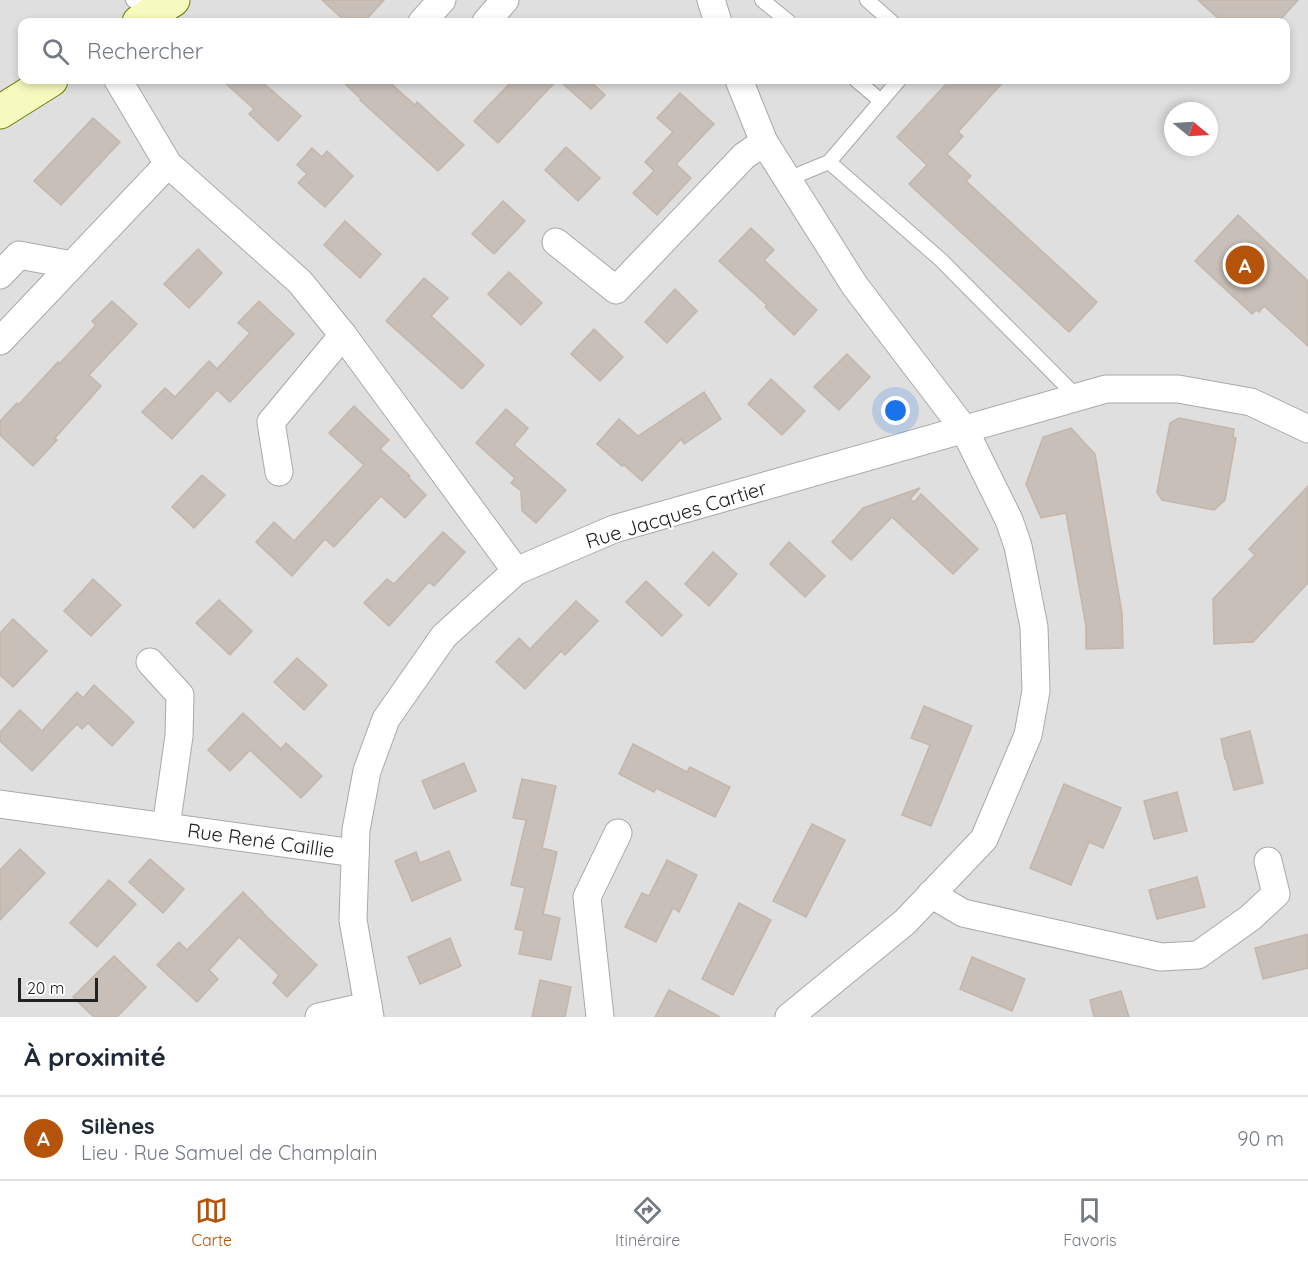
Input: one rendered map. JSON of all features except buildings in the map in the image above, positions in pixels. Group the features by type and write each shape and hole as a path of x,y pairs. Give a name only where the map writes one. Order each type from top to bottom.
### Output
{"street":[{"path":"426,18 442,0"},
{"path":"489,18 505,0"},
{"path":"711,0 717,18"},
{"path":"0,112 45,84"},
{"path":"120,84 168,164 300,282 343,335 516,572"},
{"path":"741,84 764,142 855,286 964,429 1008,520 1018,546 1034,627 1036,691 1029,735 984,839 904,922 789,1017"},
{"path":"556,242 616,290 744,156 764,142"},
{"path":"0,341 168,164"},
{"path":"0,275 20,255 72,266"},
{"path":"279,472 271,423 343,335"},
{"name":"Rue Jacques Cartier","path":"319,1017 369,1011 353,920 356,830 367,771 386,719 444,636 516,572 614,529 1106,389 1178,389 1251,402 1308,429"},
{"name":"Rue René Caillie","path":"150,662 180,694 179,736 166,827"},
{"name":"Rue René Caillie","path":"0,804 355,853"},
{"path":"600,1017 587,897 618,833"},
{"path":"931,894 963,913 1161,957 1198,955 1250,918 1276,894 1268,861"}],"lane":[{"path":"762,0 784,18"},
{"path":"867,0 887,18"},
{"path":"861,84 881,101"},
{"path":"788,179 829,162 896,84"},
{"path":"829,162 941,260 1077,397"}],"shaded area":[{"path":"0,0 1308,0 1308,1017 0,1017"}],"place":[{"name":"Silènes","path":"1245,265"}]}
